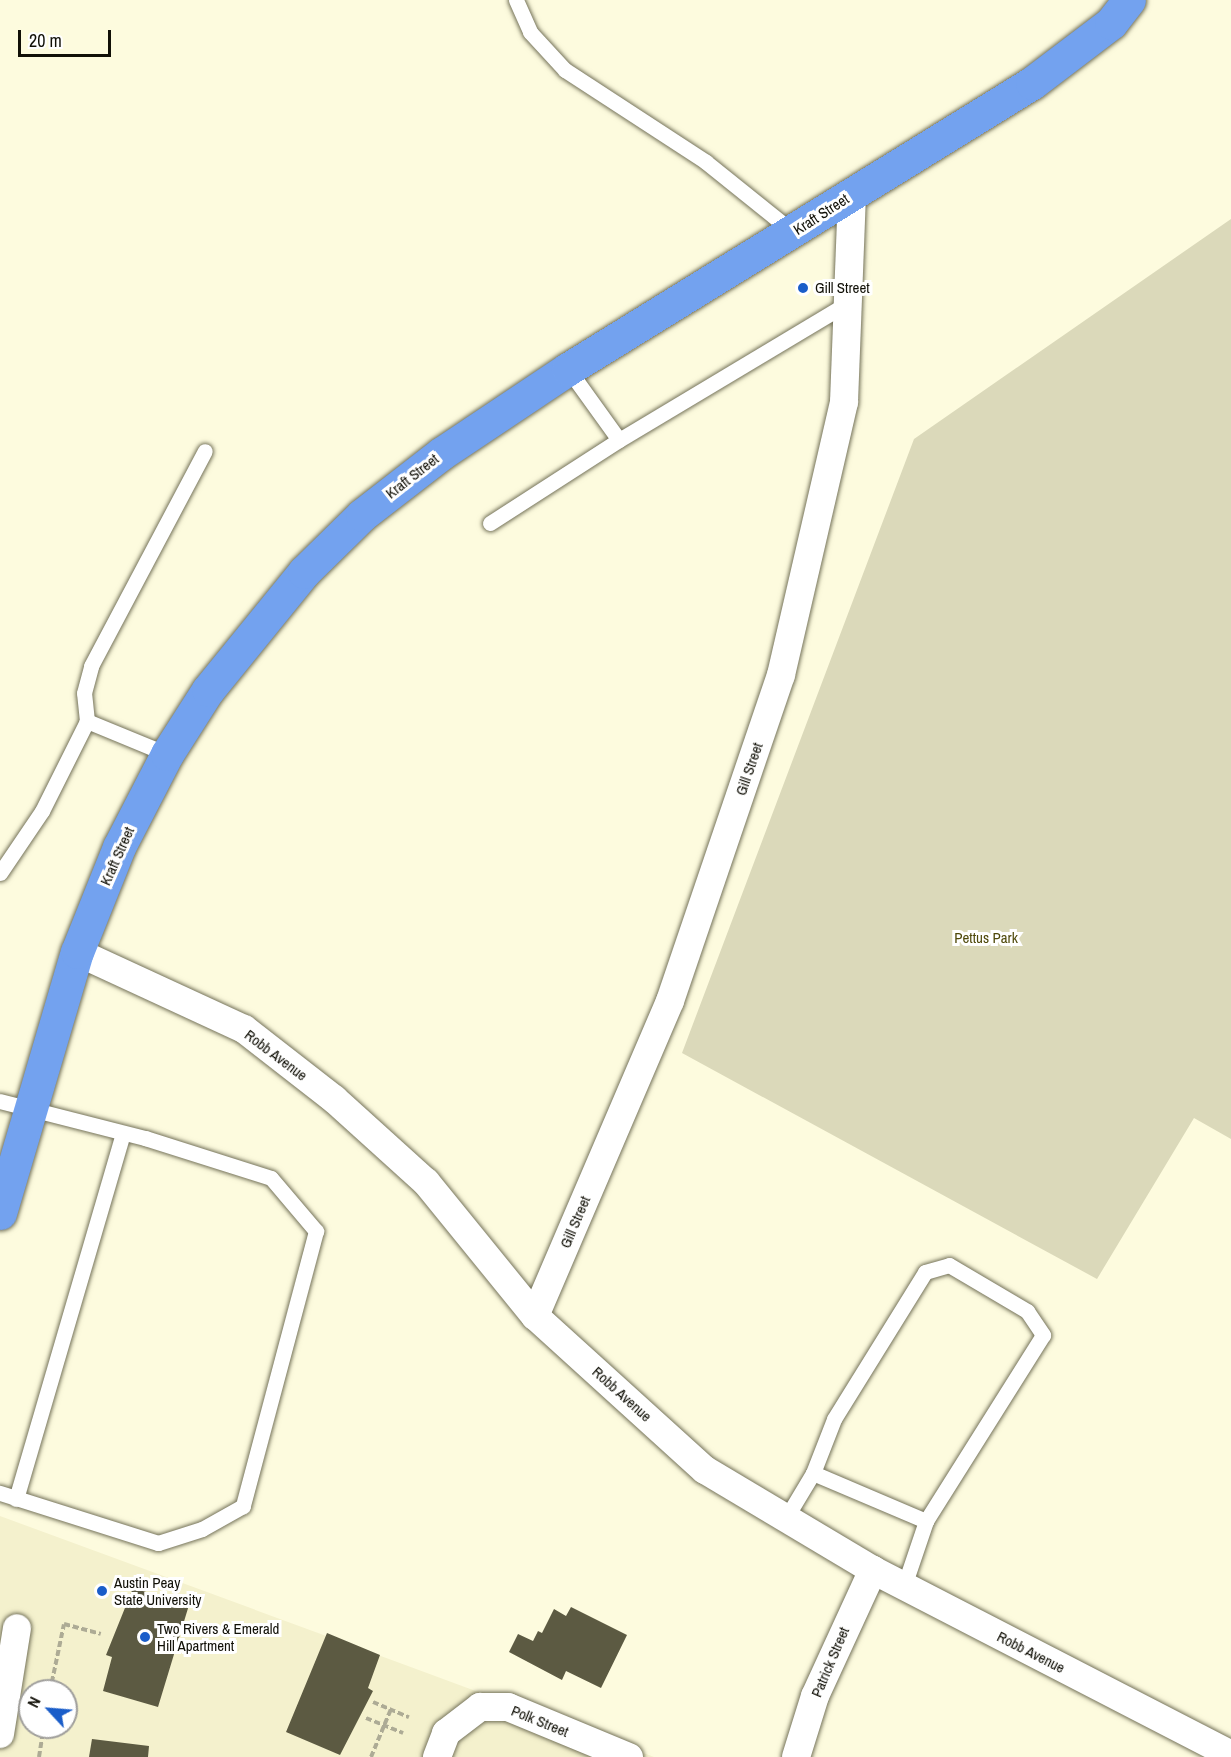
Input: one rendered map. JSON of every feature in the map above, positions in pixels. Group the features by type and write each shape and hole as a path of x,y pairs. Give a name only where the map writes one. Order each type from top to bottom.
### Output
{"highway":[{"name":"Kraft Street","path":"0,1213 14,1105 119,848 167,754 255,628 304,572 362,515 442,453 568,369 1032,83 1111,23 1129,0"}],"street":[{"name":"Gill Street","path":"536,1316 670,1001 781,675 844,402 852,194"},
{"name":"Robb Avenue","path":"77,952 244,1029 334,1099 426,1182 536,1316 705,1470 873,1570 1231,1755"},
{"name":"Patrick Street","path":"796,1757 815,1696 873,1570"},
{"path":"0,1734 17,1628"},
{"name":"Polk Street","path":"436,1757 446,1733 480,1707 508,1707 628,1757"}],"lane":[{"path":"516,0 530,32 566,70 706,162 793,232"},
{"path":"490,523 619,440 846,304"},
{"path":"568,369 619,440"},
{"path":"0,873 42,811 87,721 84,693 91,666 205,451"},
{"path":"87,721 167,754"},
{"path":"0,1493 158,1543 202,1529 243,1506 316,1231 271,1178 123,1134 14,1105"},
{"path":"16,1499 123,1134"},
{"path":"786,1518 813,1473 834,1419 925,1272 949,1265 1027,1311 1043,1335 926,1521 904,1586"},
{"path":"813,1473 926,1521"}],"path":[{"path":"53,1679 64,1624 101,1634"},
{"path":"372,1702 409,1717"},
{"path":"371,1757 391,1709"},
{"path":"366,1718 403,1733"},
{"path":"39,1757 42,1739"}],"shaded area":[{"name":"Austin Peay State University","path":"0,1516 654,1757 0,1757"}],"green space":[{"name":"Pettus Park","path":"1231,219 1231,1139 1194,1118 1097,1279 682,1053 914,439"}],"building":[{"name":"Two Rivers & Emerald Hill Apartment","path":"133,1588 189,1605 158,1707 103,1691 112,1657 106,1655"},
{"path":"571,1607 627,1635 601,1688 566,1671 562,1680 509,1652 518,1634 533,1641 538,1631 542,1633 554,1609 566,1616"},
{"name":"Two Rivers & Emerald Hill Apartment","path":"327,1633 380,1655 368,1688 373,1691 340,1755 286,1732"},
{"path":"92,1739 149,1746 148,1757 89,1757"}],"place":[{"name":"Gill Street","path":"803,288"},
{"name":"Austin Peay State University","path":"102,1591"},
{"name":"Two Rivers & Emerald Hill Apartment","path":"145,1637"}]}
